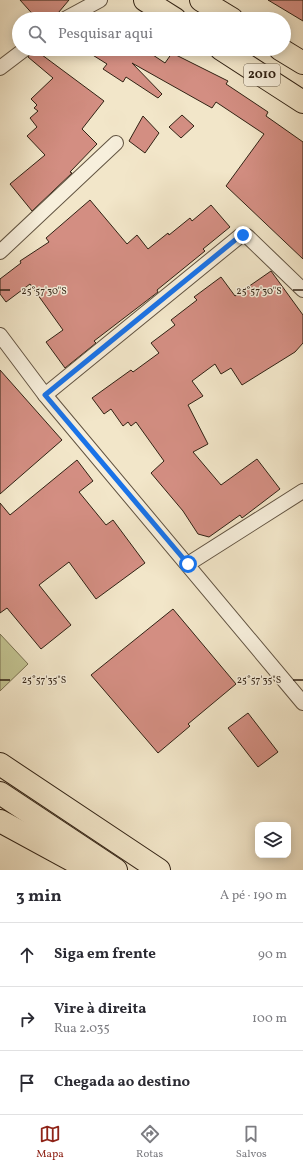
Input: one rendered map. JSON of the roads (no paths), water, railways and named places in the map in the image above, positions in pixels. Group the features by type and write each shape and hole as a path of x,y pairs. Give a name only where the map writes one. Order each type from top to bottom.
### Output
{"main road":[{"path":"145,0 164,12"},
{"path":"202,0 221,12"},
{"name":"2010","path":"232,56 303,102"},
{"name":"2010","path":"291,56 303,63"},
{"path":"0,764 159,870"},
{"path":"0,793 116,870"},
{"path":"0,821 90,870"}],"street":[{"path":"78,12 100,0"},
{"path":"0,68 16,56"},
{"path":"0,252 116,143"},
{"path":"45,395 240,236 247,236 303,290"},
{"path":"0,335 45,395 303,703"},
{"path":"188,564 303,491"}]}
